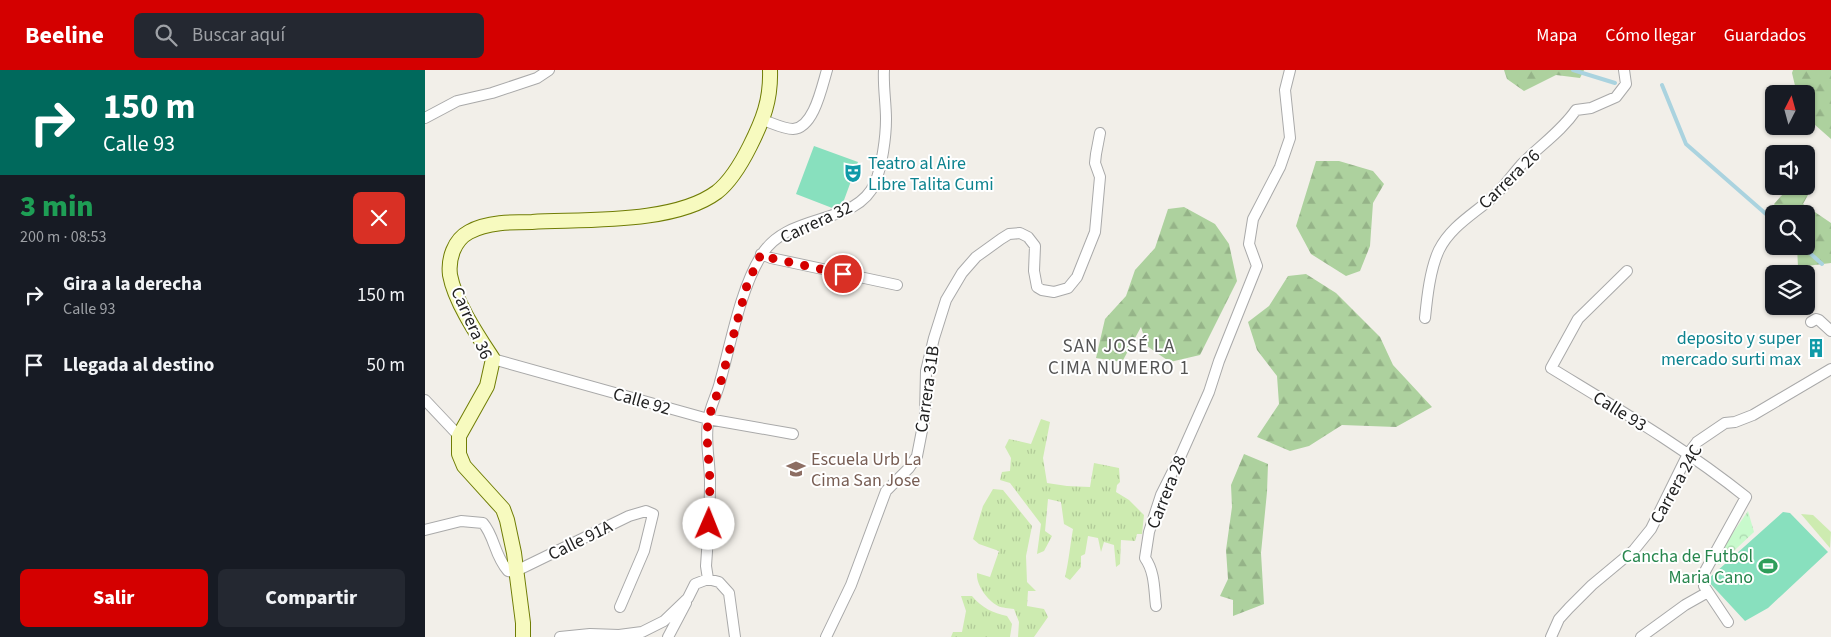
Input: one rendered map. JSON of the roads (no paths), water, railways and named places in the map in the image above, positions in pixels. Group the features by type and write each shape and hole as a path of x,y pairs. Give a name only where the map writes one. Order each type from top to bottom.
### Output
{"main road":[{"name":"Carrera 36","path":"459,436 487,386 493,359 472,326 451,275 450,260 454,248 467,232 477,228 506,223 646,217 677,210 702,201 717,192 728,181 747,152 763,120 770,92 770,70"},
{"path":"459,436 461,460 469,472 503,509 507,520 511,534 523,623 523,637"}],"street":[{"path":"425,118 457,101 492,93 537,78 549,70"},
{"path":"763,120 791,129 800,128 809,119 818,100 827,70"},
{"name":"Carrera 32","path":"707,579 708,419 719,389 747,285 761,254 780,235 806,223 839,214 865,199 875,183 881,160 886,121 884,70"},
{"name":"Carrera 28","path":"1156,606 1153,576 1150,565 1145,558 1149,532 1161,495 1181,456 1209,392 1219,361 1257,266 1249,244 1253,219 1280,167 1290,138 1285,90 1290,70"},
{"name":"Carrera 26","path":"1425,318 1439,251 1452,230 1495,195 1522,164 1544,145 1576,110 1591,108 1615,97 1626,84 1624,70"},
{"name":"Carrera 31B","path":"826,637 851,585 886,491 909,468 917,456 925,415 926,371 946,300 962,273 976,256 1009,234 1019,233 1028,237 1035,246 1034,271 1037,287 1054,292 1068,288 1077,277 1095,232 1100,177 1095,163 1101,133"},
{"path":"761,254 771,258 897,285"},
{"name":"Calle 93","path":"1627,271 1578,319 1551,368 1689,454 1746,498 1703,575 1704,586 1708,592"},
{"path":"1811,322 1816,319 1819,320 1831,331"},
{"name":"Calle 92","path":"493,359 708,419 793,434"},
{"name":"Carrera 24C","path":"1551,637 1559,619 1569,608 1592,585 1634,550 1651,529 1697,442 1725,423 1735,422 1753,415 1831,368"},
{"path":"425,400 459,436"},
{"name":"Calle 91A","path":"516,571 629,516 645,511 653,514 653,519 644,551 620,607"},
{"path":"425,530 461,521 483,524 490,532 493,548 503,566 508,571 516,571"},
{"path":"668,637 695,584 707,579 719,582 729,592 735,637"},
{"path":"1641,637 1685,605 1708,592 1728,622"},
{"path":"644,637 688,598"},
{"path":"560,637 590,634 619,635 642,632 664,621"}],"waterway":[{"path":"1573,70 1615,83"},
{"path":"1662,85 1686,144 1765,213"},
{"path":"1812,255 1822,264"}],"place":[{"name":"Teatro al Aire Libre Talita Cumi","path":"853,173"},
{"name":"deposito y super mercado surti max","path":"1816,348"},
{"name":"Escuela Urb La Cima San Jose","path":"796,469"},
{"name":"Cancha de Futbol Maria Cano","path":"1768,566"}],"district":[{"name":"SAN JOSÉ LA CIMA NUMERO 1","path":"1119,356"}]}
